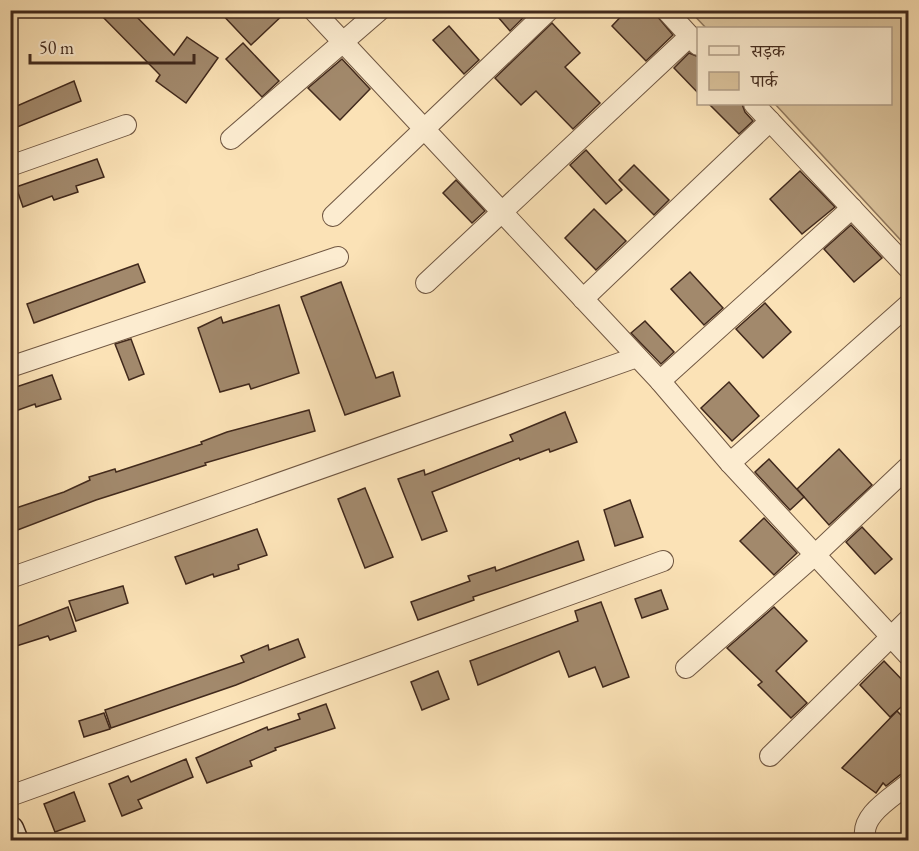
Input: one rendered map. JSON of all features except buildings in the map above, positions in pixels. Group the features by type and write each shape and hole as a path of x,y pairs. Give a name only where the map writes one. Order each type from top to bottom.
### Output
{"street":[{"path":"313,10 660,381 730,463 909,655"},
{"path":"231,139 380,10"},
{"path":"333,216 549,10"},
{"path":"426,283 694,40 666,10"},
{"path":"755,105 909,268"},
{"path":"583,299 770,121"},
{"path":"10,166 126,125"},
{"path":"660,381 852,208"},
{"path":"10,367 338,257"},
{"path":"730,463 909,304"},
{"path":"10,578 637,357"},
{"path":"686,668 816,554 909,466"},
{"path":"10,796 663,561"},
{"path":"770,756 909,620"},
{"path":"866,840 864,831 870,819 909,784"},
{"path":"10,830 14,840"}],"green space":[{"path":"690,11 908,11 908,248 776,105 892,105 892,27 705,27"}]}
